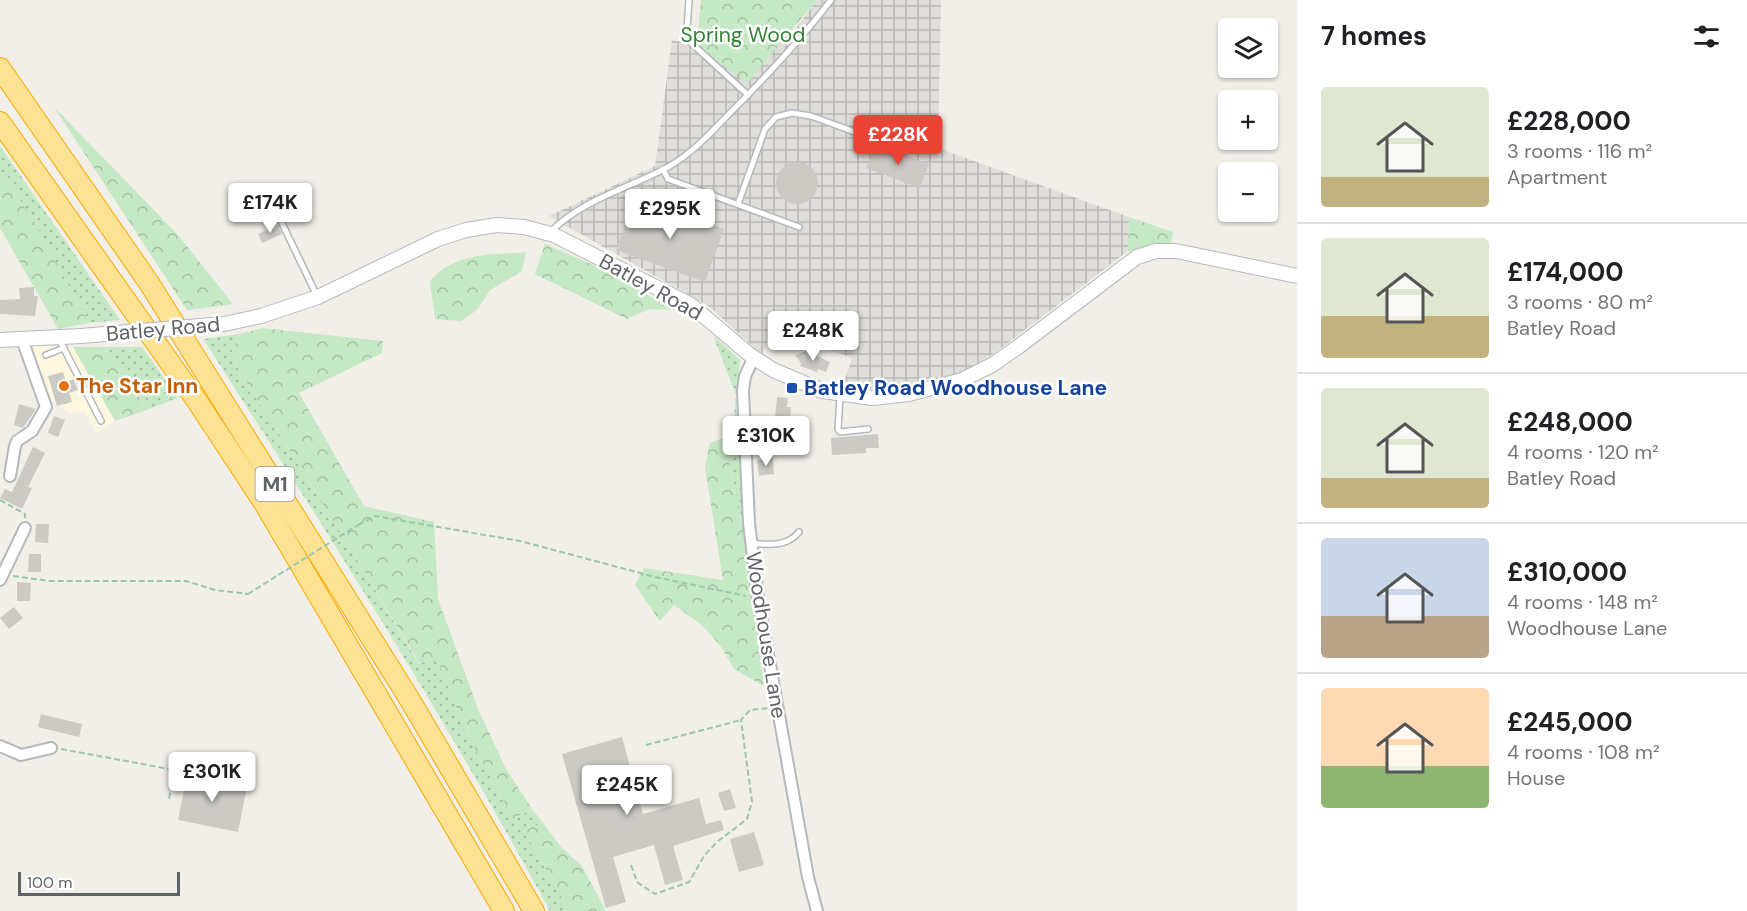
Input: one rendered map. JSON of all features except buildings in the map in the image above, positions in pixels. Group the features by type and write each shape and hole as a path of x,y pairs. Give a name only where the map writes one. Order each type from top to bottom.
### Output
{"highway":[{"name":"M1","path":"0,68 149,282 410,700 534,911"},
{"name":"M1","path":"0,122 197,400 264,503 504,911"}],"street":[{"name":"Batley Road","path":"2,343 22,339 61,343 81,336 224,324 261,316 318,297 438,239 466,230 497,225 524,227 548,234 691,305 754,357 797,381 823,392 872,398 909,394 962,380 992,365 1137,257 1156,251 1176,252 1297,276"},
{"path":"9,476 17,441 32,431 46,407 22,339"},
{"name":"Woodhouse Lane","path":"754,357 745,376 743,391 752,543 758,598 808,877 817,911"},
{"path":"1,578 25,528"},
{"path":"0,746 21,755 51,748"}],"lane":[{"path":"690,0 687,29 689,41 748,95"},
{"path":"548,234 565,217 595,198 663,169 694,150 798,44 831,0"},
{"path":"738,204 765,129 776,117 792,113 811,116 863,135"},
{"path":"663,169 668,179 799,227"},
{"path":"279,217 318,297"},
{"path":"46,355 61,343 101,421"},
{"path":"840,394 838,429 840,432 868,429"},
{"path":"752,543 779,544 791,540 799,532"}],"path":[{"path":"0,500 25,514 25,528"},
{"path":"1,578 11,575 50,581 186,581 215,590 248,594 375,516 520,541 655,577 758,598"},
{"path":"646,745 741,720 750,710 778,707"},
{"path":"631,865 637,882 655,894 683,886 689,882 704,856 717,842 739,828 747,819 753,802 741,720"},
{"path":"51,748 169,769 173,776 169,799"}],"shaded area":[{"path":"817,0 941,0 938,148 1129,217 1128,251 996,352 960,374 933,382 881,389 842,388 852,358 773,328 762,355 710,307 549,216 655,166 672,40 697,45 793,32"},
{"path":"28,346 73,347 115,421 96,433 85,412 71,413 49,399"}],"green space":[{"name":"Spring Wood","path":"701,0 817,0 747,83 697,45"},
{"path":"54,107 178,235 233,304 187,310"},
{"path":"0,146 120,320 89,323 34,221 0,171"},
{"path":"0,171 34,221 89,323 58,329 0,228"},
{"path":"1129,217 1173,232 1171,244 1128,251"},
{"path":"545,244 591,264 675,310 649,309 627,319 535,274"},
{"path":"526,252 522,271 490,290 477,310 461,321 435,319 430,281 440,272 462,260 474,257"},
{"path":"262,328 383,341 382,353 299,393 364,506 434,522 438,599 478,709 506,769 532,809 513,819 465,730 436,656 420,664 230,356 240,334"},
{"path":"240,334 230,356 344,538 419,664 436,655 465,730 513,819 532,809 543,823 524,830 569,911 550,911 426,693 203,339"},
{"path":"713,335 740,360 736,395"},
{"path":"73,347 106,347 147,410 115,421"},
{"path":"106,347 142,347 178,398 147,410"},
{"path":"736,395 743,525 730,468"},
{"path":"734,434 730,468 743,525 764,686 734,669 722,648 702,625 674,605 660,621 635,585 644,568 723,580 705,467 710,443"},
{"path":"543,823 561,847 582,866 606,911 569,911 524,830"}],"place":[{"name":"The Star Inn","path":"64,386"},
{"name":"Batley Road Woodhouse Lane","path":"792,388"}]}
